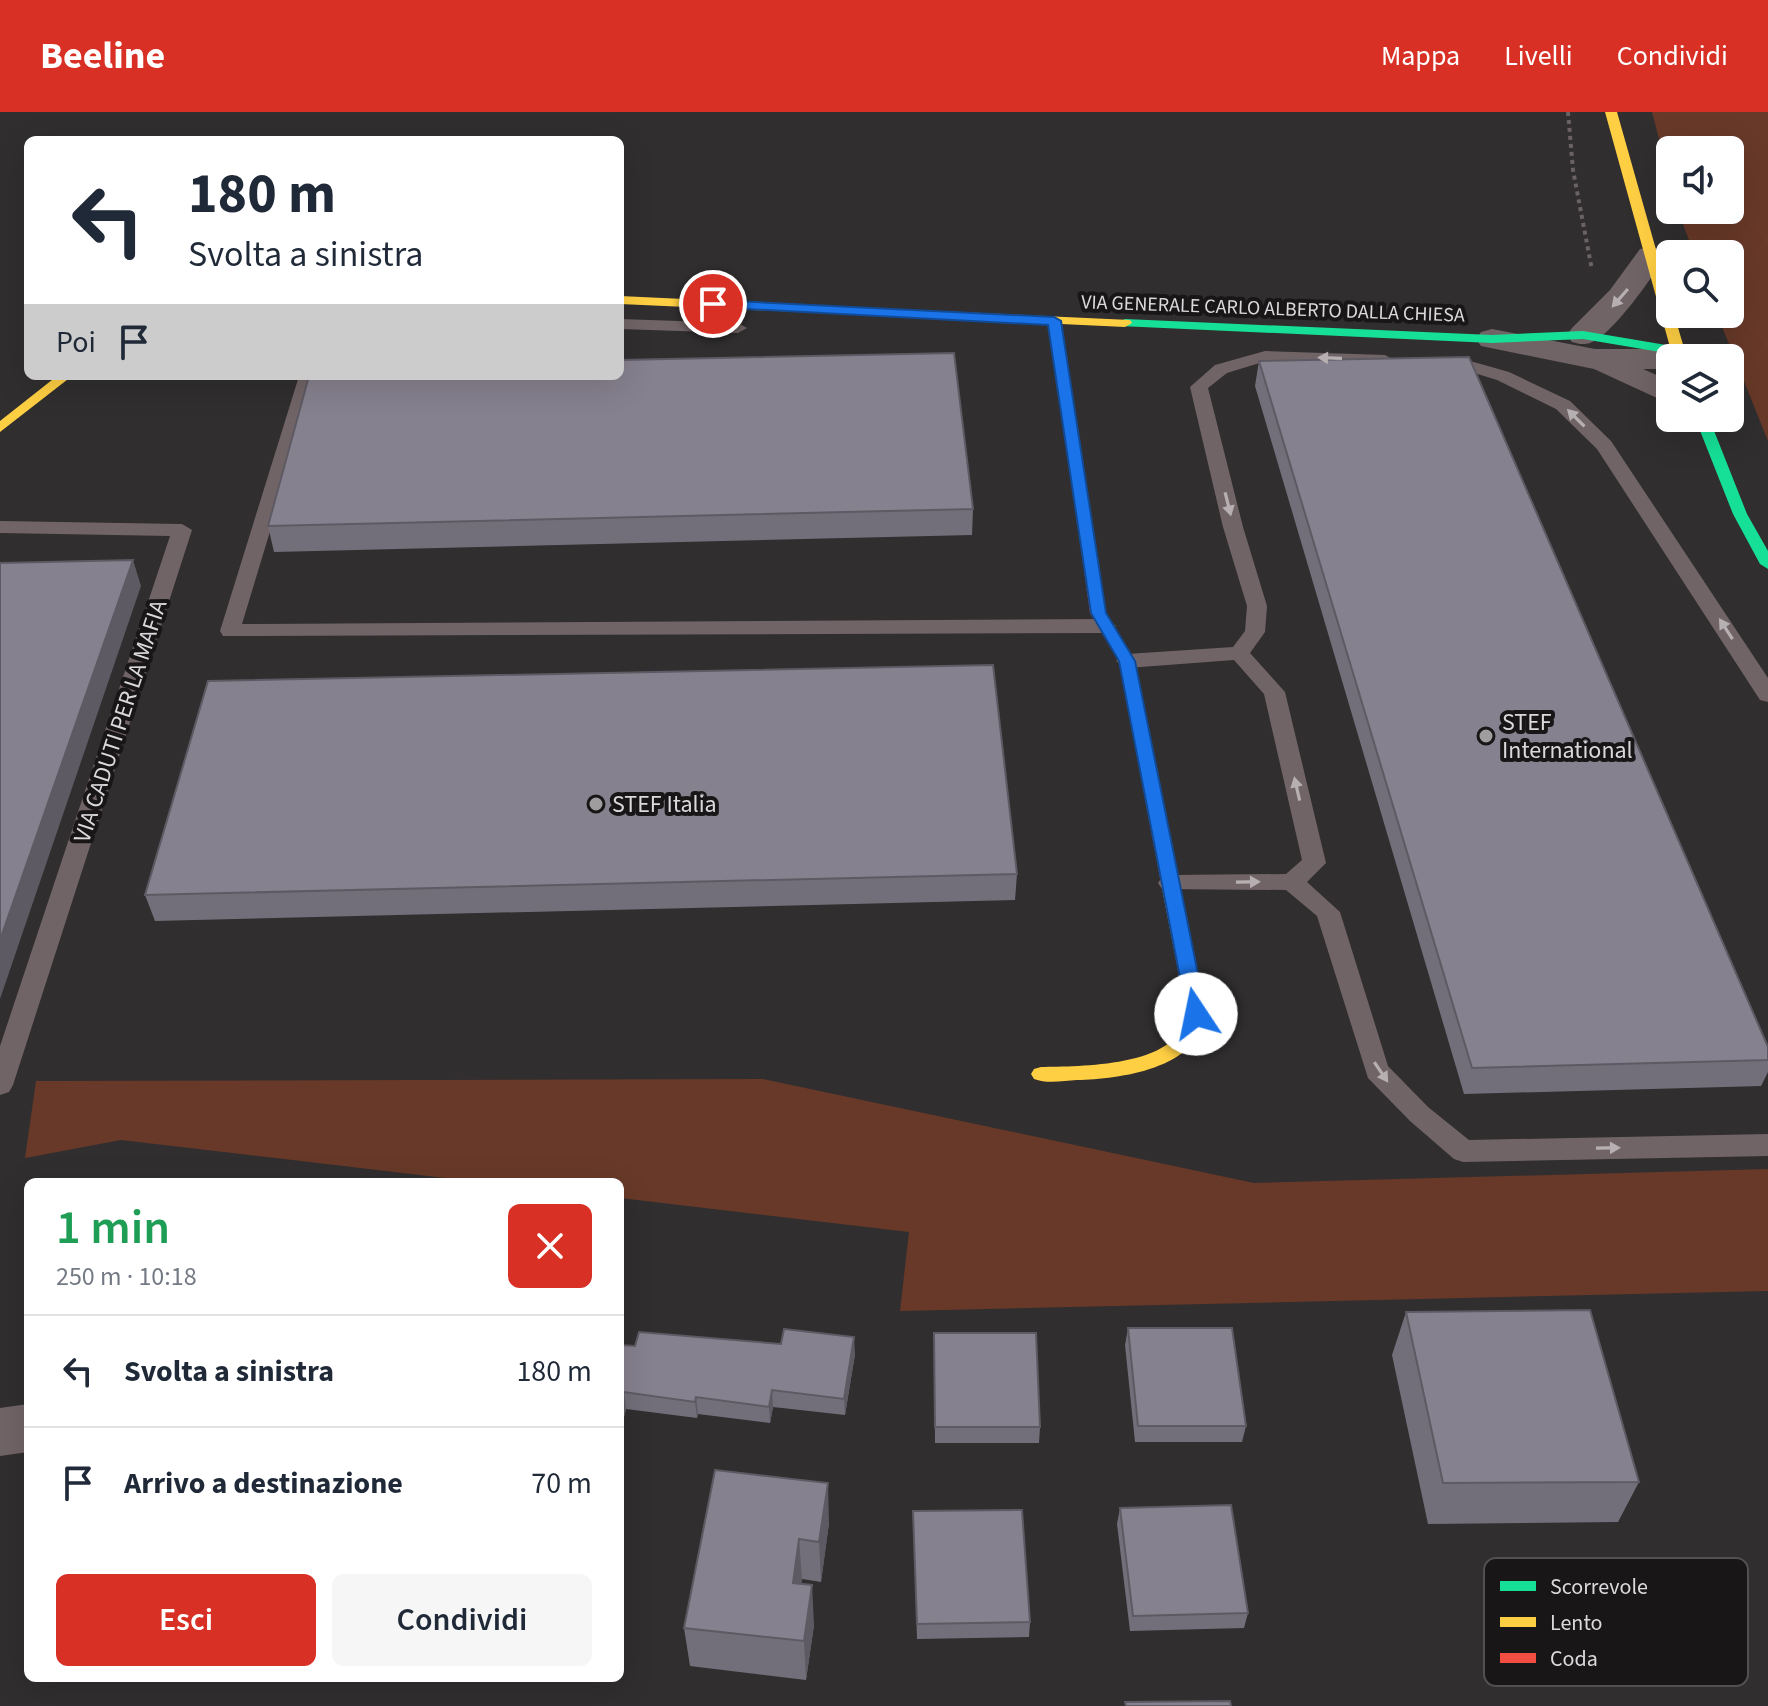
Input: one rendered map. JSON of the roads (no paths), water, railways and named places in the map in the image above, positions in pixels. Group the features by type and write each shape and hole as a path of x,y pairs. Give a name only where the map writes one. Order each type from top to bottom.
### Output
{"street":[{"path":"1611,112 1673,344"},
{"path":"1589,347 1651,256"},
{"name":"VIA GENERALE CARLO ALBERTO DALLA CHIESA","path":"624,300 1492,339"},
{"path":"1041,1074 1119,1071 1158,1057 1185,1040 1196,1014 1127,661 1098,613 1054,321"},
{"path":"1492,339 1656,354"},
{"path":"1589,347 1656,386"},
{"path":"0,428 60,380"},
{"path":"1708,432 1740,514 1768,564"},
{"path":"0,1432 24,1429"}],"lane":[{"path":"624,324 738,328"},
{"path":"1127,661 1239,653 1255,632 1257,606 1233,527 1199,387 1221,369 1265,356 1456,362 1503,376 1563,405 1604,445 1768,695"},
{"path":"307,380 230,631 1106,626"},
{"name":"VIA CADUTI PER LA MAFIA","path":"0,527 182,530 0,1085"},
{"path":"1170,883 1291,882 1314,863 1274,692 1239,653"},
{"path":"1291,882 1328,912 1377,1071 1419,1114 1463,1151 1768,1145"}],"place":[{"name":"STEF International","path":"1486,736"},
{"name":"STEF Italia","path":"596,804"}]}
